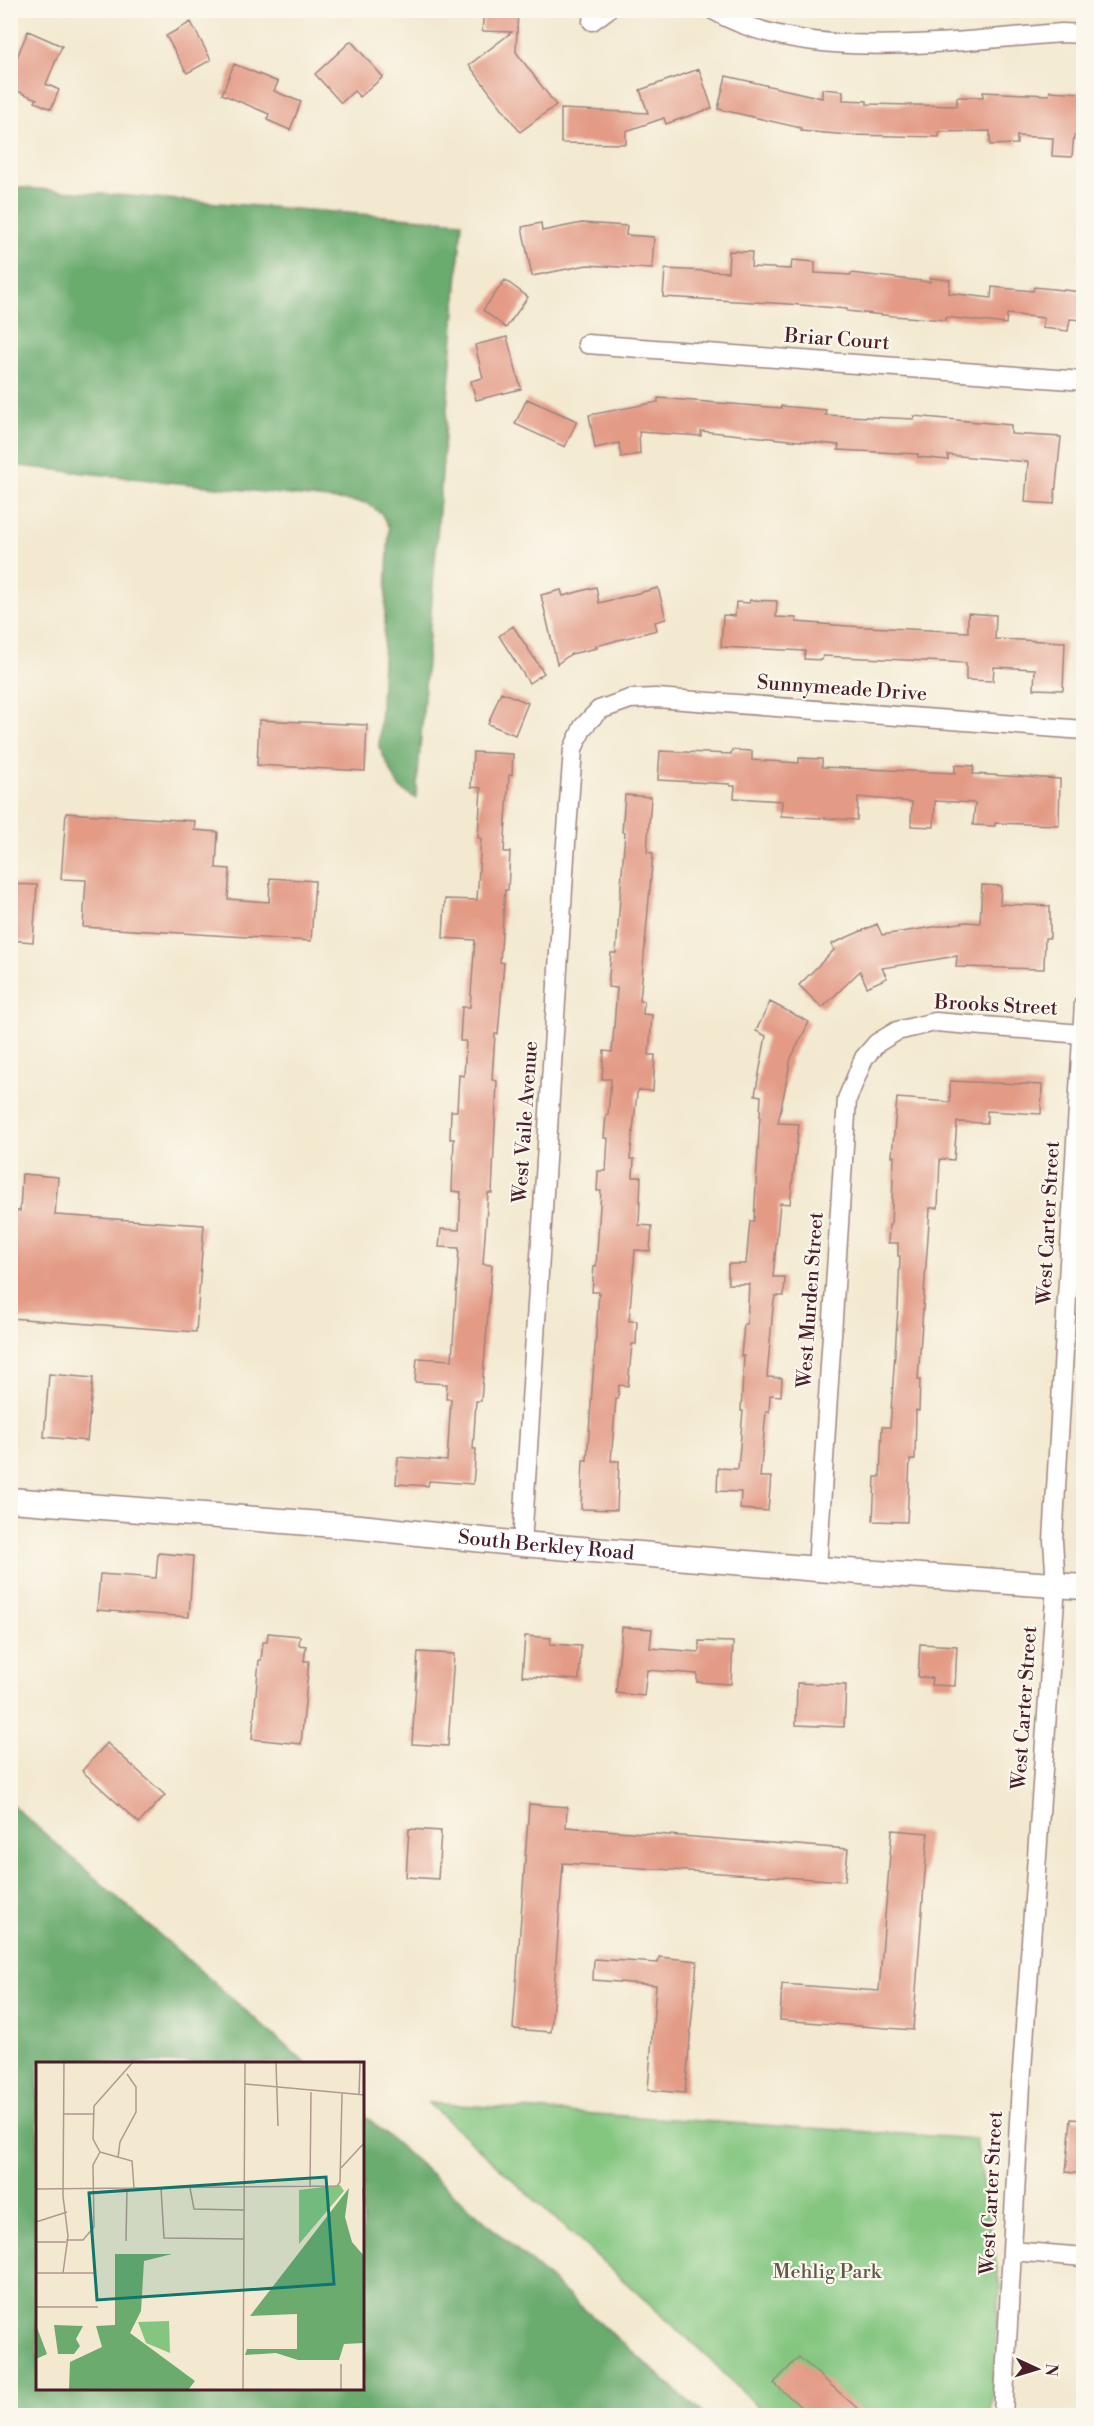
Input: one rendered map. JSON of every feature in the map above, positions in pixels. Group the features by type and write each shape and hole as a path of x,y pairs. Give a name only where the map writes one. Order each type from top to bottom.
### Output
{"street":[{"path":"713,10 747,27 819,42 889,46 1062,33 1083,34"},
{"name":"Briar Court","path":"587,344 1083,381"},
{"name":"Sunnymeade Drive","path":"599,710 630,699 656,698 1083,730"},
{"name":"West Vaile Avenue","path":"522,1544 573,749 583,727 599,710"},
{"name":"West Carter Street","path":"1002,2415 1022,2072 1056,1585 1053,1541 1083,1003"},
{"name":"Brooks Street","path":"877,1043 897,1030 935,1022 1081,1034"},
{"name":"West Murden Street","path":"817,1569 846,1099 864,1058 877,1043"},
{"name":"South Berkley Road","path":"10,1500 360,1527 522,1544 817,1569 1083,1587"},
{"path":"1012,2251 1083,2257"}],"green space":[{"path":"11,187 462,222 416,799 399,787 379,747 389,528 381,513 366,503 11,465"},
{"path":"10,1803 304,2062 36,2062 36,2390 364,2390 364,2115 704,2415 11,2415"},
{"name":"Mehlig Park","path":"428,2103 976,2139 1000,2287 991,2415 765,2415 709,2358"}],"building":[{"path":"484,10 518,10 516,52 556,105 520,132 469,65 512,32 482,31"},
{"path":"191,22 211,60 187,73 166,36"},
{"path":"28,31 62,46 46,84 59,90 51,109 35,102 37,99 10,88 16,73 11,71"},
{"path":"351,41 383,77 360,97 354,91 341,103 315,74"},
{"path":"234,64 278,82 274,91 301,102 290,130 267,120 269,114 222,94"},
{"path":"699,69 712,108 666,124 664,118 626,131 626,144 561,143 561,109 648,113 640,90"},
{"path":"726,76 822,98 822,89 843,91 843,100 867,101 867,104 957,106 957,97 983,97 983,92 1049,95 1050,91 1083,93 1083,135 1074,135 1072,157 1052,156 1053,138 1017,136 1017,144 990,145 990,131 939,132 939,137 849,135 801,131 801,128 718,109"},
{"path":"541,223 542,231 582,223 627,226 626,235 654,237 652,269 587,265 532,276 522,227"},
{"path":"729,251 752,252 751,267 791,269 792,260 815,262 815,273 851,275 851,273 930,282 930,278 950,280 949,293 991,298 992,287 1033,291 1034,287 1083,292 1083,320 1070,319 1068,331 1042,328 1044,318 1007,314 1006,324 946,317 946,320 893,316 789,304 663,297 665,269 728,272"},
{"path":"505,280 528,297 506,328 483,310"},
{"path":"507,337 521,389 476,400 471,381 483,378 475,345"},
{"path":"658,398 826,410 825,415 914,419 914,416 1011,425 1011,434 1061,437 1054,504 1025,502 1028,462 948,455 948,460 918,457 918,454 838,450 839,445 701,431 701,436 639,432 640,454 621,457 619,443 595,448 589,415 658,402"},
{"path":"527,399 577,421 565,447 515,424"},
{"path":"596,587 599,603 658,588 666,619 655,622 657,630 571,654 557,664 541,595 561,590 563,596"},
{"path":"750,600 777,601 776,617 796,618 796,622 848,626 968,632 968,613 996,615 995,639 1065,642 1063,690 1034,689 1035,669 994,667 993,681 966,680 966,663 823,656 822,660 804,659 805,651 721,647 723,615 735,616 736,602 749,603"},
{"path":"513,626 544,673 529,683 499,636"},
{"path":"501,692 528,703 515,735 488,724"},
{"path":"259,720 367,725 365,771 257,765"},
{"path":"732,750 752,751 752,760 799,763 799,758 822,759 822,767 955,773 955,765 974,766 973,774 1060,779 1059,825 995,823 995,826 973,825 975,803 935,801 934,827 911,826 912,802 858,797 857,820 781,816 782,801 734,798 735,786 730,786 730,784 658,780 660,751 731,754"},
{"path":"473,752 513,754 512,775 509,775 504,852 510,852 500,962 504,963 492,1080 497,1081 492,1193 488,1193 483,1264 492,1265 481,1401 476,1401 473,1484 429,1481 428,1486 396,1484 398,1457 447,1461 451,1399 446,1399 447,1384 415,1382 417,1358 452,1360 459,1248 439,1247 441,1229 459,1230 461,1192 452,1191 454,1139 450,1139 451,1111 457,1111 459,1075 464,1076 466,1041 460,1041 462,1007 470,1007 475,940 443,938 445,899 477,900 481,788 471,787"},
{"path":"625,795 651,797 647,852 653,853 640,1001 644,1001 643,1014 652,1015 649,1055 655,1055 653,1091 639,1090 637,1093 630,1159 634,1159 633,1177 641,1177 639,1225 652,1226 650,1251 635,1250 629,1321 637,1321 636,1344 632,1344 628,1386 619,1385 618,1399 616,1399 611,1461 619,1461 617,1510 581,1509 583,1460 587,1460 599,1292 592,1292 601,1191 597,1191 598,1171 606,1171 608,1138 604,1138 611,1079 602,1079 604,1051 612,1052 617,988 608,987 611,953 616,953 625,832 622,832"},
{"path":"66,813 195,821 194,830 218,832 216,868 230,869 228,899 269,902 270,878 315,881 311,941 83,927 86,880 61,879"},
{"path":"10,884 37,885 33,942 10,940"},
{"path":"982,885 1001,886 1000,904 1050,906 1050,938 1045,938 1044,969 956,967 957,956 882,968 887,978 867,987 860,971 822,1008 799,985 834,950 832,944 877,924 882,935 966,922 980,923"},
{"path":"770,1002 809,1022 791,1058 778,1123 799,1124 790,1204 780,1203 773,1277 785,1277 784,1296 775,1296 773,1307 767,1377 782,1378 781,1396 770,1395 769,1412 766,1412 760,1477 771,1477 768,1511 740,1509 741,1492 717,1491 718,1468 738,1469 743,1411 741,1411 744,1356 741,1356 744,1324 747,1324 749,1284 728,1284 728,1264 746,1264 750,1221 754,1221 761,1096 755,1095 766,1036 756,1031"},
{"path":"950,1081 1042,1085 1041,1114 987,1111 987,1123 957,1122 954,1160 940,1159 938,1208 930,1208 918,1380 920,1380 919,1411 916,1410 915,1460 910,1460 907,1522 873,1521 875,1477 880,1477 882,1427 890,1427 898,1308 900,1256 898,1256 898,1243 888,1243 889,1225 891,1225 894,1156 892,1156 897,1098 950,1102"},
{"path":"22,1174 58,1177 55,1215 204,1225 196,1332 10,1318 10,1210 20,1211"},
{"path":"49,1374 93,1378 87,1441 44,1437"},
{"path":"158,1553 193,1556 189,1617 97,1610 100,1574 156,1578"},
{"path":"622,1627 652,1629 650,1648 699,1652 699,1641 733,1642 731,1684 697,1682 697,1674 647,1670 644,1696 616,1693"},
{"path":"268,1633 300,1636 299,1645 306,1646 304,1661 309,1661 301,1744 252,1739 259,1660 261,1660 263,1642 267,1642"},
{"path":"525,1636 551,1638 550,1644 581,1646 579,1680 522,1676"},
{"path":"920,1644 957,1646 955,1686 931,1685 932,1678 918,1677"},
{"path":"418,1652 454,1654 448,1746 412,1744"},
{"path":"797,1683 846,1685 844,1727 796,1725"},
{"path":"107,1743 165,1795 139,1823 82,1771"},
{"path":"529,1804 567,1807 566,1827 848,1849 845,1881 563,1863 551,2032 513,2029"},
{"path":"409,1829 441,1831 438,1879 406,1877"},
{"path":"892,1830 928,1833 913,2030 780,2020 782,1984 879,1991"},
{"path":"659,1957 697,1961 685,2093 648,2090 656,1985 593,1980 594,1959 658,1963"},
{"path":"1071,2119 1083,2120 1083,2174 1066,2172"},
{"path":"799,2357 865,2415 810,2415 774,2383"}]}
